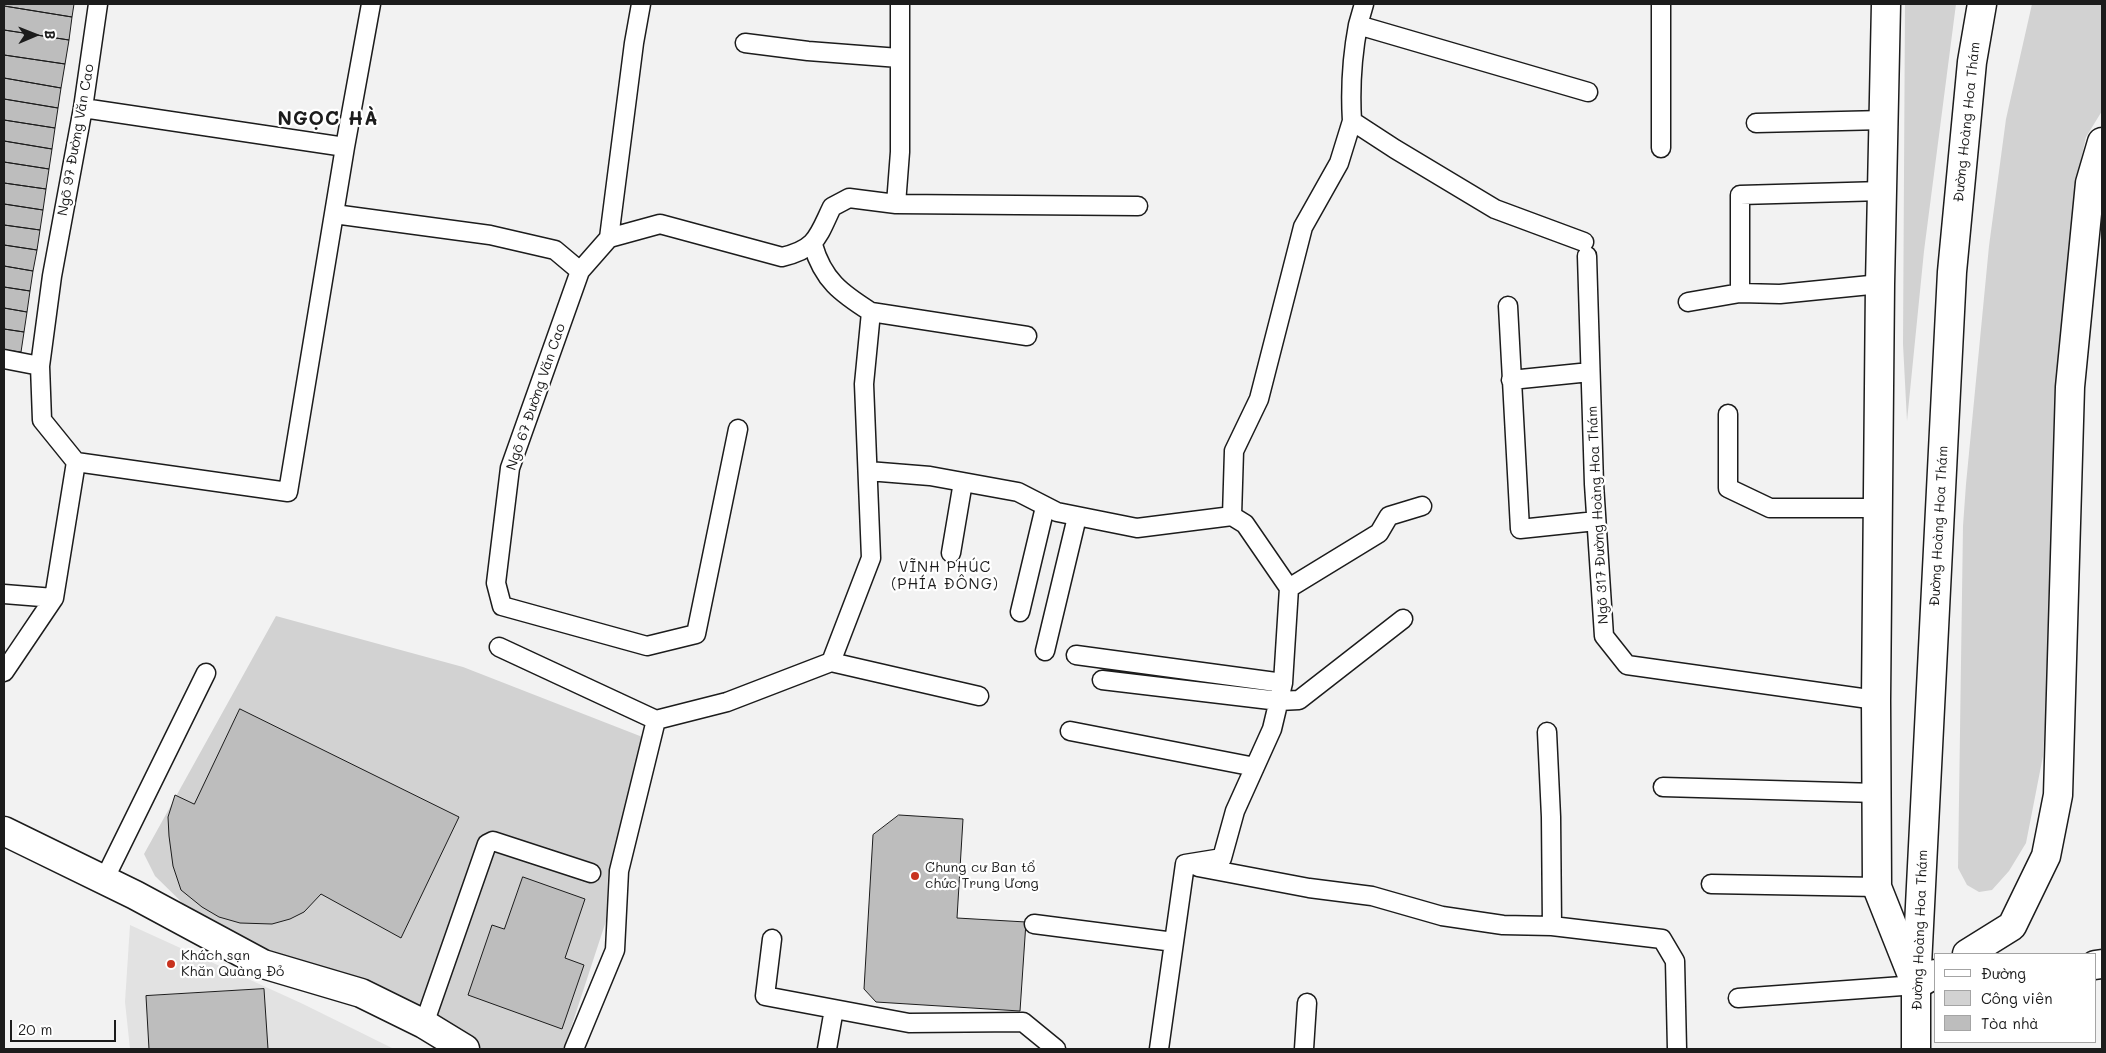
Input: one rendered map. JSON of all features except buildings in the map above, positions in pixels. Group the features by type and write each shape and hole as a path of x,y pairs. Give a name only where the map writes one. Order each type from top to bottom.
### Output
{"main road":[{"path":"1886,4 1884,191 1880,284 1880,508 1876,700 1877,887 1929,981"},
{"name":"Đường Hoàng Hoa Thám","path":"1916,1049 1929,981 1952,272 1972,62 1982,4"},
{"path":"1968,953 2012,926 2046,856 2058,795 2070,387 2090,183 2102,142"},
{"path":"4,832 104,880 263,964 361,993 424,1024 458,1048"}],"lane":[{"name":"Ngõ 97 Đường Văn Cao","path":"76,462 42,420 40,366 52,276 83,108 98,4"},
{"path":"4,672 54,598 76,462 288,492 344,146 371,4"},
{"path":"641,4 634,44 609,238 660,224 782,257 798,253 813,245 819,237 832,207 838,202 849,198 896,204 1138,206"},
{"path":"896,204 900,152 898,58 900,4"},
{"path":"1232,516 1234,451 1259,399 1303,227 1339,163 1352,121 1351,81 1358,25 1364,4"},
{"path":"1661,4 1661,148"},
{"path":"1358,25 1588,92"},
{"path":"744,43 808,51 898,58"},
{"path":"83,108 344,146"},
{"path":"1756,123 1884,120"},
{"name":"Ngõ 317 Đường Hoàng Hoa Thám","path":"1352,121 1395,149 1495,208 1585,249 1596,521 1604,636 1627,665 1876,700"},
{"path":"1740,294 1740,195 1884,191"},
{"path":"334,214 490,235 555,250 580,271"},
{"name":"Ngõ 67 Đường Văn Cao","path":"609,238 580,271 510,468 496,583 502,606 646,646 696,634 738,429"},
{"path":"813,245 818,264 830,281 843,295 871,312 1027,336"},
{"path":"1688,302 1740,294 1780,294 1880,284"},
{"path":"1508,306 1520,529 1596,521"},
{"path":"831,662 872,558 864,384 871,312"},
{"path":"4,359 40,366"},
{"path":"1511,380 1590,372"},
{"path":"1728,414 1728,488 1770,508 1880,508"},
{"path":"868,471 930,476 1018,492 1057,512 1137,528 1232,516 1244,524 1289,588 1283,682 1272,729 1236,811 1222,858 1185,864"},
{"path":"951,553 963,482"},
{"path":"1289,588 1379,533 1389,516 1422,506"},
{"path":"1020,612 1045,507"},
{"path":"1045,652 1077,516"},
{"path":"4,594 54,598"},
{"path":"1102,680 1279,701 1299,700 1403,619"},
{"path":"499,647 656,720 727,702 831,662 979,696"},
{"path":"1076,655 1283,682"},
{"path":"104,880 206,673"},
{"path":"574,1049 616,950 619,872 656,720"},
{"path":"1070,731 1255,767"},
{"path":"1547,732 1551,817 1552,926"},
{"path":"1663,787 1876,793"},
{"path":"424,1024 487,844 493,841 591,872"},
{"path":"1185,864 1309,888 1372,896 1442,916 1503,925 1552,926 1662,939 1674,961 1677,1049"},
{"path":"1159,1049 1185,864"},
{"path":"1711,884 1877,887"},
{"path":"1034,924 1174,942"},
{"path":"772,939 765,996 909,1023 1023,1022 1056,1049"},
{"path":"1738,998 1929,981"},
{"path":"1304,1049 1308,1003"},
{"path":"827,1049 834,1009"}],"shaded area":[{"name":"Khách sạn Khăn Quàng Đỏ","path":"130,925 303,1004 394,1049 130,1049 125,1002"}],"green space":[{"path":"1905,4 1956,4 1924,251 1907,421 1903,344"},
{"path":"2032,4 2102,4 2102,111 2086,137 2081,159 2043,756 2026,843 2009,871 1992,890 1979,892 1967,885 1958,868 1963,526 1989,246 2006,119"},
{"path":"276,616 463,667 645,738 608,875 606,921 564,1049 476,1049 207,927 155,876 144,854"}],"place":[{"name":"Chung cư Ban tổ chức Trung Ương","path":"915,876"},
{"name":"Khách sạn Khăn Quàng Đỏ","path":"171,964"}],"district":[{"name":"NGỌC HÀ","path":"328,119"},
{"name":"VĨNH PHÚC (PHÍA ĐÔNG)","path":"945,576"}]}
